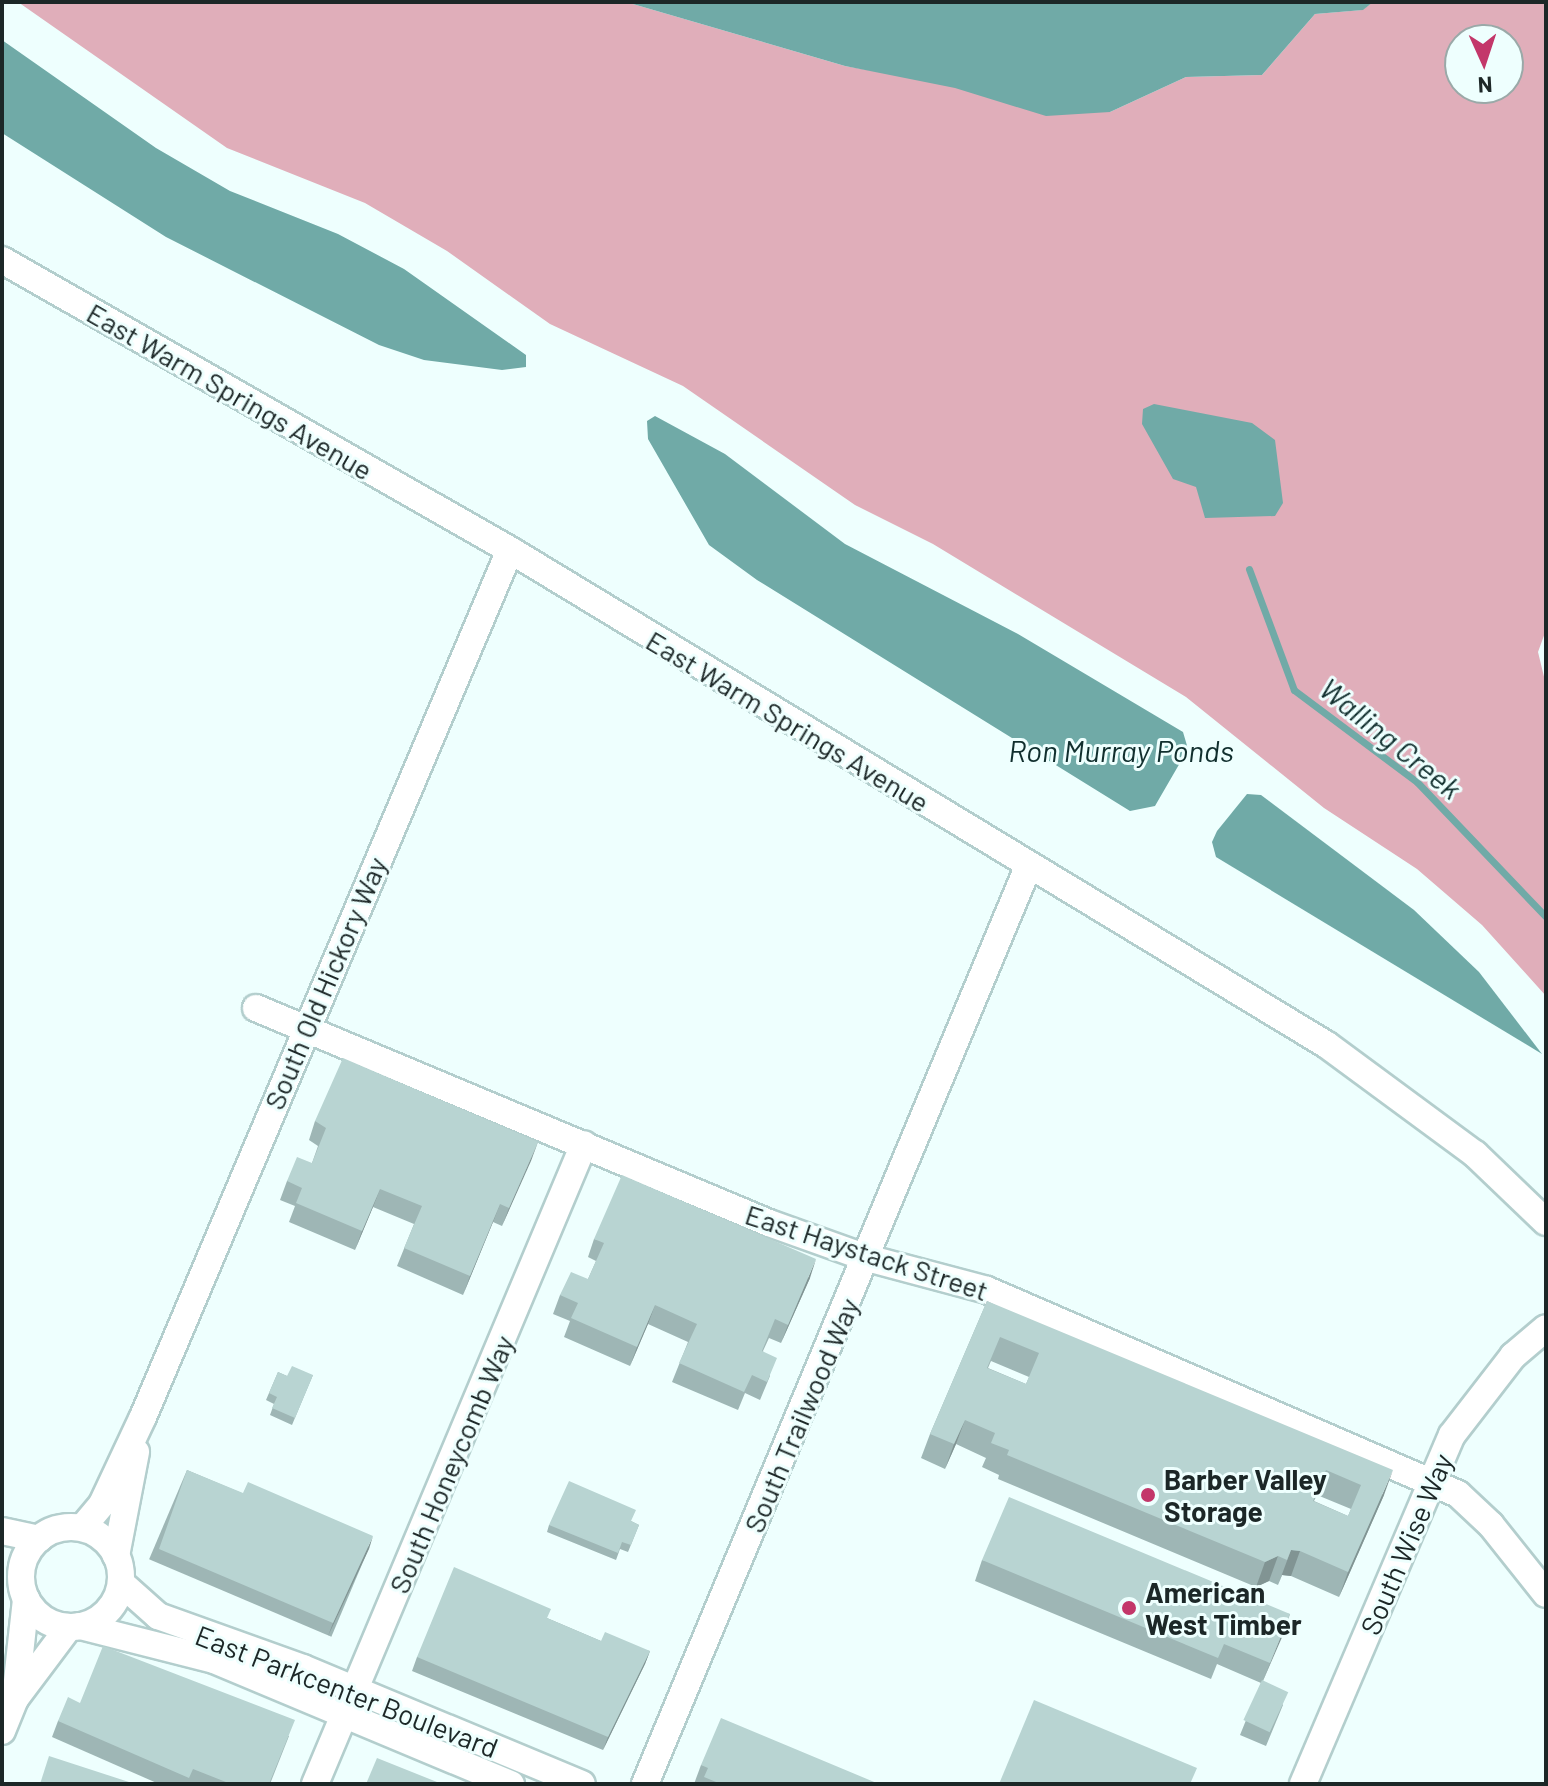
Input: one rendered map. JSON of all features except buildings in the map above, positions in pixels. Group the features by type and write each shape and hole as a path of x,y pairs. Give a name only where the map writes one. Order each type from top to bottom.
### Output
{"street":[{"name":"East Warm Springs Avenue","path":"2,260 510,550 1028,867 1327,1045 1475,1154 1546,1222"},
{"name":"South Old Hickory Way","path":"82,1528 102,1504 143,1417 510,550"},
{"name":"South Trailwood Way","path":"645,1784 1028,867"},
{"name":"East Haystack Street","path":"256,1008 306,1026 769,1223 867,1258 987,1290 1458,1494 1491,1525 1546,1594"},
{"name":"South Honeycomb Way","path":"315,1784 584,1144"},
{"name":"South Wise Way","path":"1303,1784 1432,1483 1474,1402 1513,1356 1546,1328"},
{"name":"South Old Hickory Way","path":"116,1556 143,1417"},
{"path":"2,1731 15,1699 74,1626 111,1607 121,1583 116,1556 96,1533 82,1528 52,1530 28,1551 16,1582 15,1699"},
{"path":"2,1531 39,1539"},
{"path":"16,1582 43,1619 74,1626"},
{"name":"East Parkcenter Boulevard","path":"121,1583 158,1616 351,1703 511,1784"},
{"name":"East Parkcenter Boulevard","path":"74,1626 214,1660 351,1703 582,1784"}],"shaded area":[{"path":"18,2 626,2 845,66 1110,112 1186,77 1262,75 1315,14 1362,10 1373,2 1546,2 1546,630 1538,652 1546,685 1546,996 1482,925 1417,869 1324,808 1186,697 933,544 855,505 683,386 550,324 447,251 365,203 227,148"}],"water":[{"path":"626,2 1373,2 1363,10 1315,14 1262,75 1186,77 1110,112 1046,116 955,88 845,66"},
{"path":"2,40 156,148 230,191 338,234 404,269 526,355 526,367 502,370 424,360 379,345 166,237 2,133"},
{"path":"1154,404 1252,423 1275,440 1283,503 1275,516 1205,518 1196,487 1173,479 1142,424 1143,409"},
{"name":"Ron Murray Ponds","path":"655,416 725,454 845,544 1018,634 1183,732 1188,749 1155,806 1130,811 757,580 709,545 648,439 647,421"},
{"name":"Ron Murray Ponds","path":"1247,794 1261,795 1414,910 1479,972 1542,1054 1216,857 1212,842 1217,831"}],"waterway":[{"name":"Walling Creek","path":"1249,569 1294,690 1417,782 1546,917"}],"place":[{"name":"Barber Valley Storage","path":"1148,1495"},
{"name":"American West Timber","path":"1129,1608"}]}
